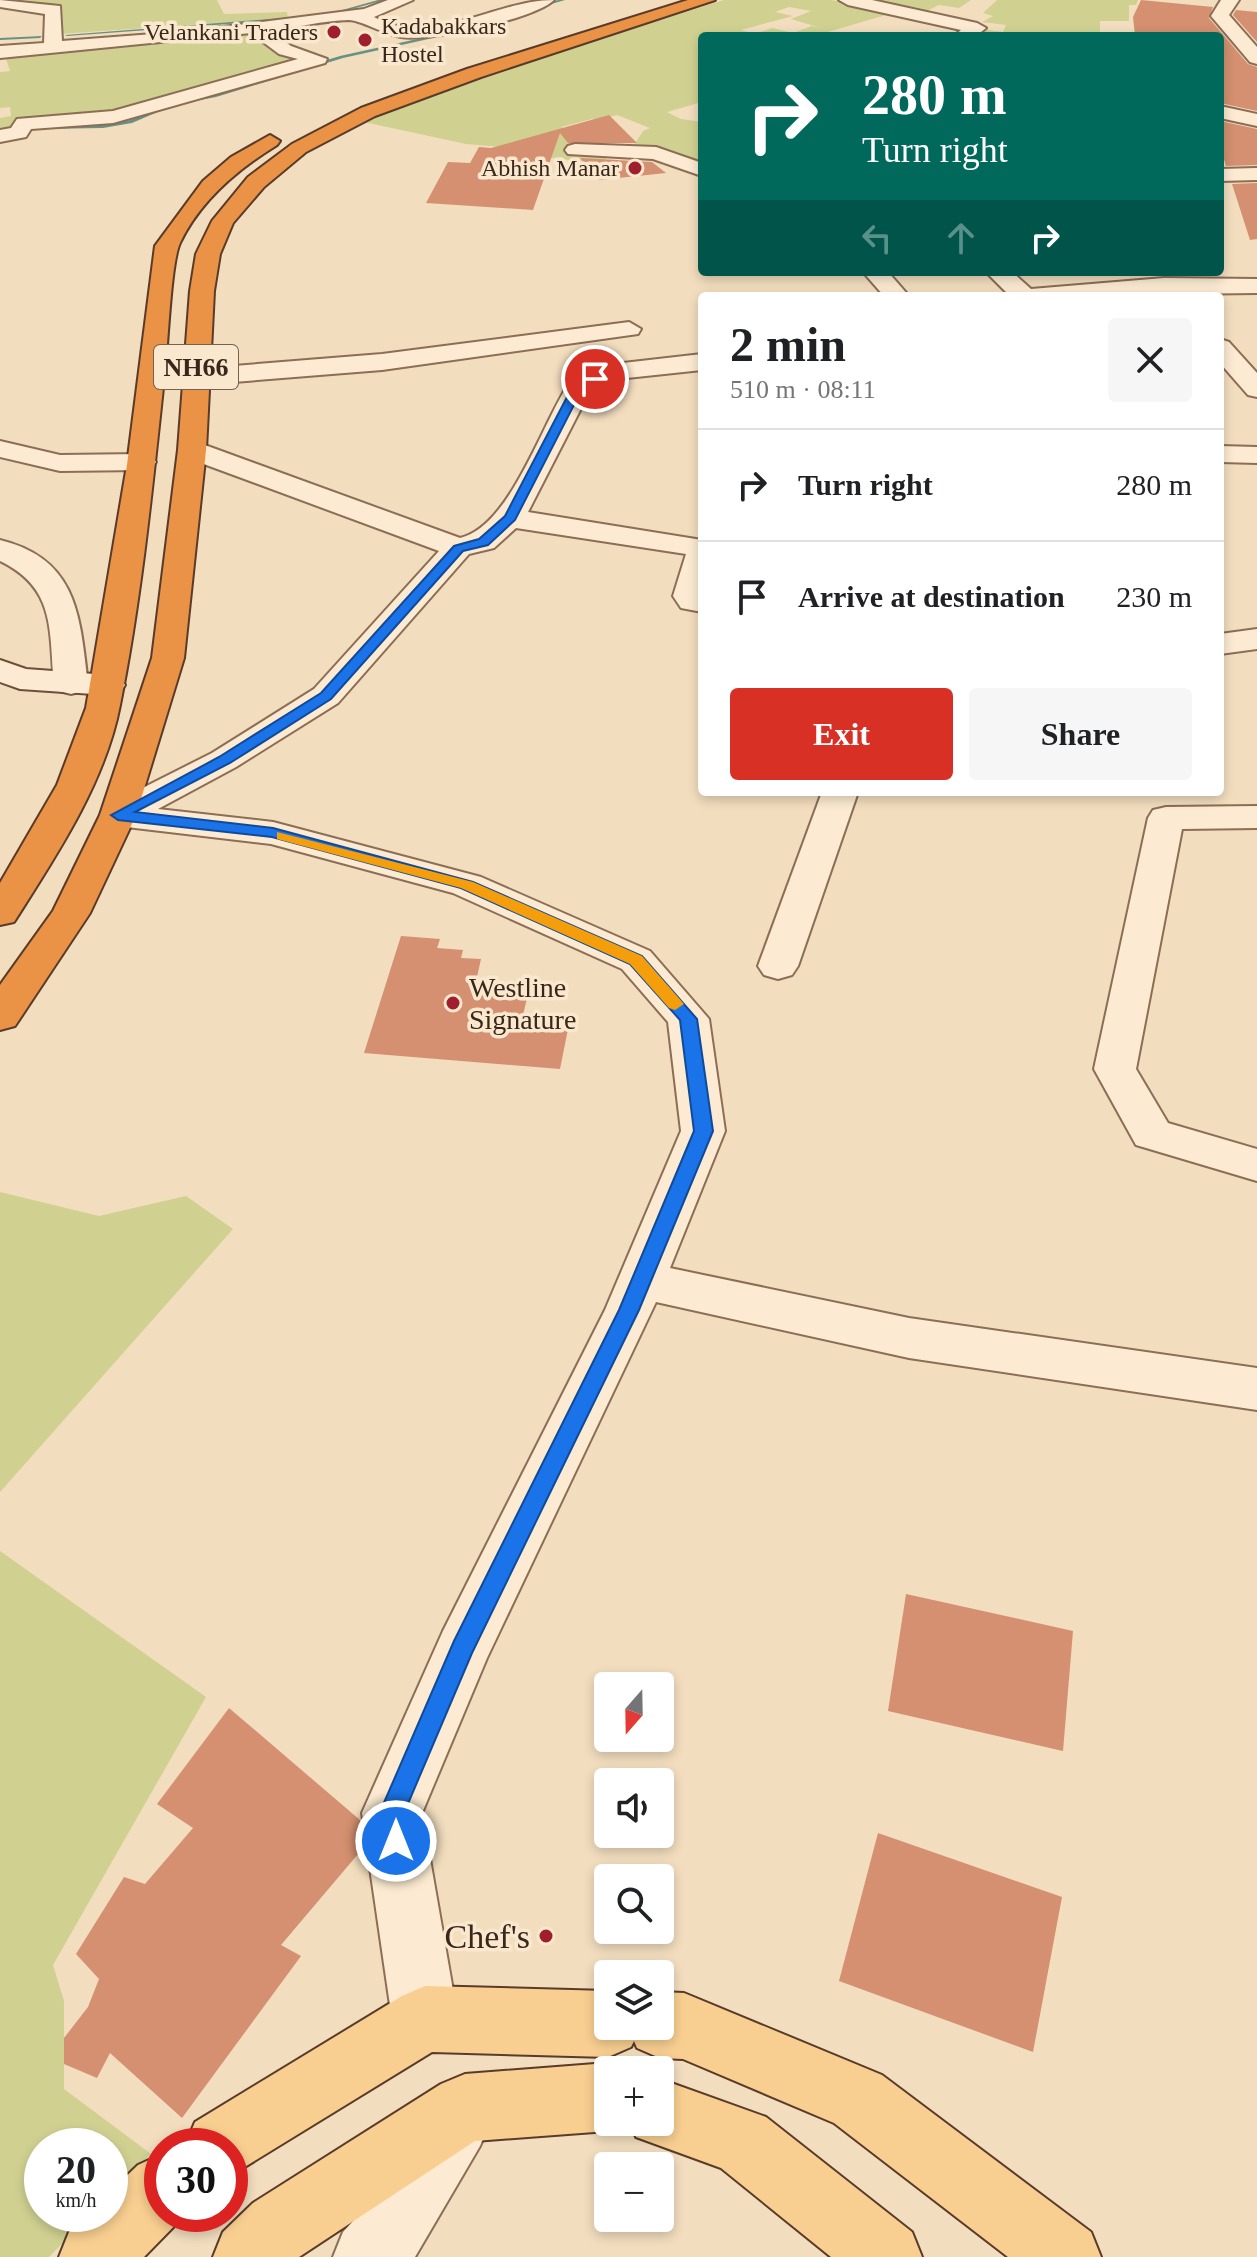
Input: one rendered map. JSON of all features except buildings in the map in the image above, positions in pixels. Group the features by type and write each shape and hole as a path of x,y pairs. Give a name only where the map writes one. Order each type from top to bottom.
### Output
{"highway":[{"name":"NH66","path":"0,913 35,859 75,785 108,685 142,462 167,246 182,218 229,168 302,123 370,93 663,0"},
{"name":"NH66","path":"0,1016 71,913 118,815 168,658 192,450 208,254 223,221 256,182 299,148 368,112 706,0"}],"main road":[{"path":"248,2128 425,2019 594,2024"},
{"path":"674,2026 684,2026 858,2099 1066,2257"},
{"path":"248,2257 278,2228 465,2108 594,2098"},
{"path":"674,2118 742,2141 887,2257"},
{"path":"94,2257 144,2207"}],"street":[{"path":"0,52 256,29 361,13 404,0"},
{"path":"361,13 373,24 415,34 444,30 545,0"},
{"path":"848,0 977,28 970,32"},
{"path":"1230,0 1220,16 1253,55"},
{"path":"0,2 54,10 53,49"},
{"path":"0,136 19,133 24,123 113,117 204,94 318,59 285,50 256,29"},
{"path":"1224,51 1253,55"},
{"path":"1224,113 1257,120"},
{"path":"575,150 656,153 698,169"},
{"path":"1224,175 1257,174"},
{"path":"879,276 893,292"},
{"path":"1002,276 1020,292"},
{"path":"1076,292 1163,284 1257,286"},
{"path":"196,377 382,362 629,329"},
{"path":"1224,352 1255,387"},
{"path":"192,450 458,548 483,542 510,518 580,386 623,371 698,362"},
{"path":"1224,388 1255,387"},
{"path":"0,449 60,463 142,462"},
{"path":"1224,454 1256,457"},
{"path":"510,518 679,543 698,550"},
{"path":"118,815 224,760 326,696 458,548"},
{"path":"0,549 29,561 59,590 71,684"},
{"path":"698,569 689,596 692,601 698,602"},
{"path":"1224,643 1257,639"},
{"path":"0,670 20,679 108,685"},
{"path":"778,966 839,796"},
{"path":"118,815 273,833 467,885 636,960 688,1019 703,1131 641,1280 463,1649 392,1813 425,2019"},
{"path":"1257,817 1166,818 1115,1069 1152,1134 1257,1165"},
{"path":"641,1280 909,1338 1257,1389"},
{"path":"368,2257 389,2234 465,2108"}],"green space":[{"path":"0,0 217,0 224,14 287,12 288,18 60,34 56,9"},
{"path":"724,0 831,0 896,12 828,32 796,32 812,26 824,29 791,19 811,11 789,7 775,12 793,16 741,30 748,32 698,32 698,103 667,112 681,119 698,121 698,162 668,149 633,147 643,131 650,128 617,115 606,118 604,123 592,119 561,127 585,138 581,146 570,145 567,151 609,155 602,164 510,153 513,148 466,144 364,122 458,84"},
{"path":"850,0 971,0 959,8 939,5 921,14"},
{"path":"997,0 1138,0 1136,5 1129,5 1129,21 1100,21 1100,32 1003,32 1006,25 982,22 993,16 983,13"},
{"path":"772,28 789,32 761,32"},
{"path":"255,29 317,59 204,94 0,134 0,118 11,116 10,107 0,108 0,72 10,71 4,52"},
{"path":"981,29 1003,32 976,32"},
{"path":"0,1192 99,1216 186,1196 233,1229 0,1492"},
{"path":"0,1551 206,1697 53,1965 64,2001 64,2089 116,2128 24,2128 24,2232 73,2232 49,2257 0,2257"},
{"path":"128,2137 144,2149 144,2161 128,2177"}],"waterway":[{"path":"330,14 383,0"},
{"path":"534,8 563,0"},
{"path":"67,35 295,18"},
{"path":"43,127 103,126 132,121 173,104 214,96 342,57 467,29"},
{"path":"0,39 40,37"}],"slow traffic":[{"path":"282,835 467,885 636,960 675,1004"}],"place":[{"name":"Velankani Traders","path":"334,32"},
{"name":"Kadabakkars Hostel","path":"365,40"},
{"name":"Abhish Manar","path":"635,168"},
{"name":"Westline Signature","path":"453,1003"},
{"name":"Chef's","path":"546,1936"}],"route":[{"path":"396,1841 392,1813 463,1649 629,1310 703,1131 688,1019 636,960 467,885 273,833 118,815 224,760 326,696 458,548 483,542 510,518 572,397 580,386 595,379"}]}
